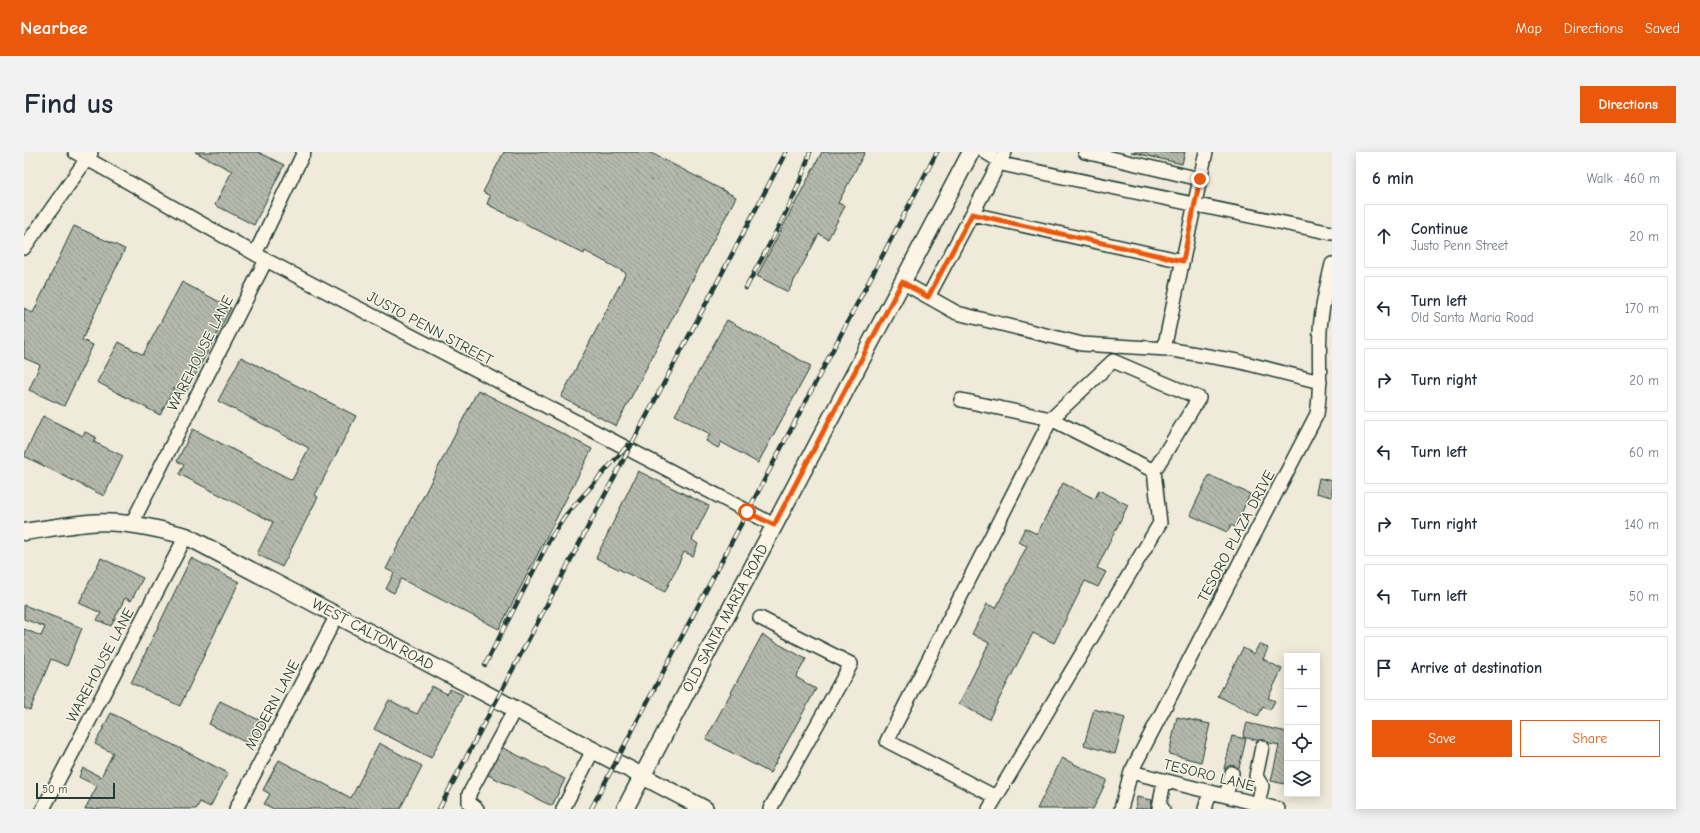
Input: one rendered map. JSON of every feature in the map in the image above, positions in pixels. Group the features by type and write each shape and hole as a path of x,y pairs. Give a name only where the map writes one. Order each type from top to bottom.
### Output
{"main road":[{"name":"OLD SANTA MARIA ROAD","path":"624,809 971,152"},
{"name":"WEST CALTON ROAD","path":"24,532 89,523 131,525 186,536 705,809"}],"street":[{"name":"JUSTO PENN STREET","path":"75,152 89,156 260,257 774,525"},
{"name":"WAREHOUSE LANE","path":"131,525 260,257 304,152"},
{"path":"984,152 1003,156"},
{"path":"1086,152 1200,179"},
{"path":"1164,349 1206,152"},
{"path":"24,248 89,156"},
{"path":"928,297 1003,156"},
{"path":"1003,156 1006,165 1332,233"},
{"path":"972,214 1183,261"},
{"name":"TESORO PLAZA DRIVE","path":"1121,809 1131,772 1317,414 1324,378 1320,330 1323,302 1332,264"},
{"path":"902,282 957,313 1082,344 1164,349 1237,361 1324,378"},
{"path":"989,809 1160,523 1154,471 1199,398 1113,361 1051,419 887,741 996,797"},
{"path":"961,400 1051,419 1154,471"},
{"name":"WAREHOUSE LANE","path":"43,809 186,536"},
{"name":"MODERN LANE","path":"236,809 337,615"},
{"path":"760,618 851,664 770,809"},
{"path":"477,809 469,803 469,794 515,709"},
{"path":"1258,804 1262,786 1256,776 1262,747"},
{"path":"563,809 593,750"},
{"name":"TESORO LANE","path":"1131,772 1278,809"},
{"path":"1226,796 1232,773"},
{"path":"1163,809 1159,808 1164,781"},
{"path":"1206,809 1210,792"}],"building":[{"path":"195,152 258,152 284,165 254,225 215,205 232,171"},
{"path":"504,152 649,152 736,197 616,426 561,397 626,273 585,251 584,254 487,204 490,196 483,192"},
{"path":"822,152 865,152 838,203 845,206 828,239 819,234 788,292 757,276"},
{"path":"1131,152 1185,152 1182,164"},
{"path":"74,226 125,249 82,340 93,345 64,406 29,390 40,365 24,358 24,308 33,313"},
{"path":"182,282 231,308 185,394 174,388 160,415 97,382 119,342 143,355"},
{"path":"727,320 811,366 758,463 721,442 718,448 706,441 710,434 675,415"},
{"path":"241,357 356,416 315,495 318,497 282,567 257,554 273,522 179,474 184,465 177,461 193,429 292,480 309,448 218,401"},
{"path":"478,390 592,449 499,629 401,579 394,593 386,589 394,573 386,569"},
{"path":"43,416 83,436 85,432 96,437 94,442 123,456 104,496 24,456"},
{"path":"638,471 709,506 692,540 698,544 693,556 684,552 665,592 596,558"},
{"path":"1209,475 1250,494 1235,527 1231,525 1227,532 1190,515"},
{"path":"1319,478 1332,481 1332,497 1316,493"},
{"path":"1063,483 1095,499 1099,490 1128,505 1097,568 1106,572 1098,587 1085,581 1054,643 1033,633 989,719 959,704 989,643 972,634 987,604 996,608 1027,546 1018,542 1025,528 1037,534"},
{"path":"101,558 143,578 131,601 125,598 111,626 97,620 101,613 79,603"},
{"path":"191,558 239,582 180,706 131,683"},
{"path":"24,605 82,628 67,666 51,659 30,710 24,708 24,629 41,636 45,627 24,619"},
{"path":"762,635 806,659 796,677 816,689 770,773 706,739"},
{"path":"1259,644 1268,648 1263,659 1282,669 1268,698 1275,701 1270,710 1263,707 1258,716 1218,696 1243,648 1254,654"},
{"path":"432,686 447,694 450,689 463,695 431,758 374,729 389,700 417,714"},
{"path":"220,701 265,723 253,746 209,724"},
{"path":"1094,709 1125,718 1115,754 1084,745"},
{"path":"111,713 228,773 210,807 200,802 196,809 85,809 97,786 79,777 83,768 101,777 113,753 95,744"},
{"path":"1177,717 1210,724 1201,762 1169,754"},
{"path":"1247,723 1284,731 1284,784 1271,781 1279,745 1243,737"},
{"path":"1232,736 1246,739 1238,772 1224,769"},
{"path":"379,743 422,766 400,809 274,809 264,804 270,794 263,790 279,760 351,798"},
{"path":"499,746 565,779 552,806 486,774"},
{"path":"1062,758 1107,780 1093,809 1037,809"},
{"path":"1137,797 1152,800 1150,809 1135,809"}],"railway":[{"path":"439,809 786,152"},
{"path":"746,288 790,205 810,152"},
{"path":"591,809 937,152"},
{"path":"485,665 550,539 565,516 628,445"}],"route":[{"path":"747,512 774,525 902,282 928,297 972,214 1183,261 1200,179"}]}
